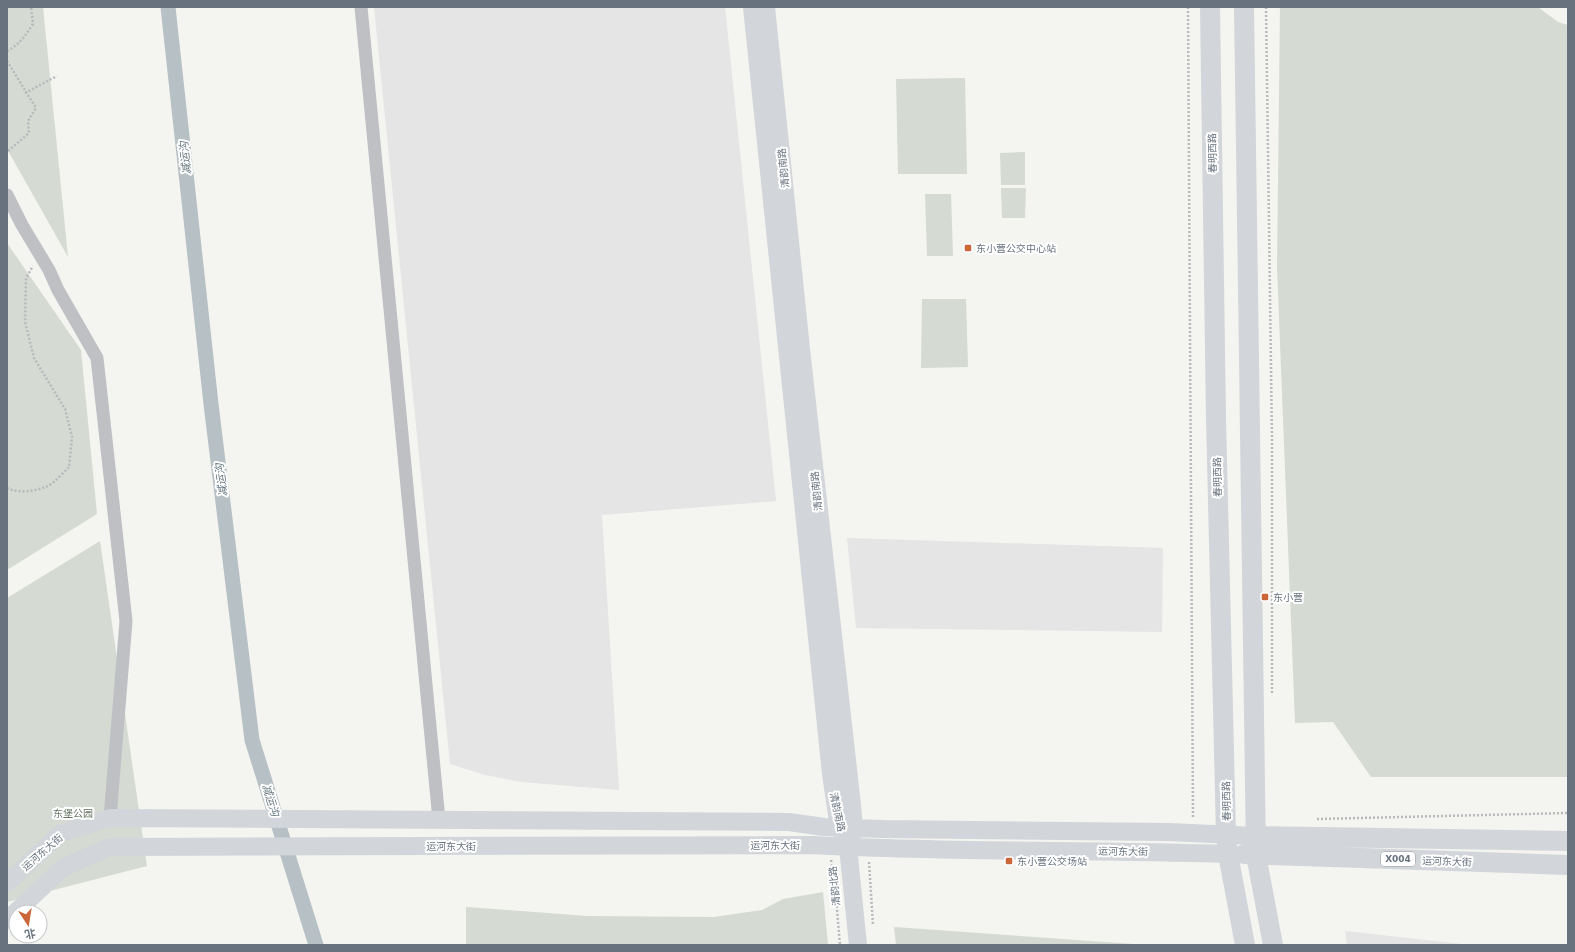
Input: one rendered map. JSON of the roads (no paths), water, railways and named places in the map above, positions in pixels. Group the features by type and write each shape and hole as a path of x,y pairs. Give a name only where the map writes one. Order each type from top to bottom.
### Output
{"main road":[{"name":"清韵南路","path":"752,7 831,774 847,828"},
{"name":"清韵南路","path":"766,7 801,349 848,847"},
{"name":"春明西路","path":"1210,7 1216,418 1227,844 1245,945"},
{"path":"1244,7 1256,845 1273,945"},
{"name":"运河东大街","path":"7,884 61,833 110,818 197,820 789,822 847,828 1193,834 1227,844"},
{"name":"运河东大街","path":"1256,845 1568,841"},
{"name":"运河东大街","path":"7,920 64,867 110,846 829,846 869,848 1170,851 1227,844 1568,865"},
{"name":"清韵北路","path":"848,847 858,945"}],"street":[{"path":"361,7 439,820"},
{"path":"7,195 49,270 58,290 97,358 126,621 110,818"}],"waterway":[{"name":"减运沟","path":"168,7 211,404 252,740 316,945"}],"place":[{"name":"东小营公交中心站","path":"968,248"},
{"name":"东小营","path":"1265,597"},
{"name":"东小营公交场站","path":"1009,861"}],"park label":[{"name":"东堡公园","path":"73,813"}]}
